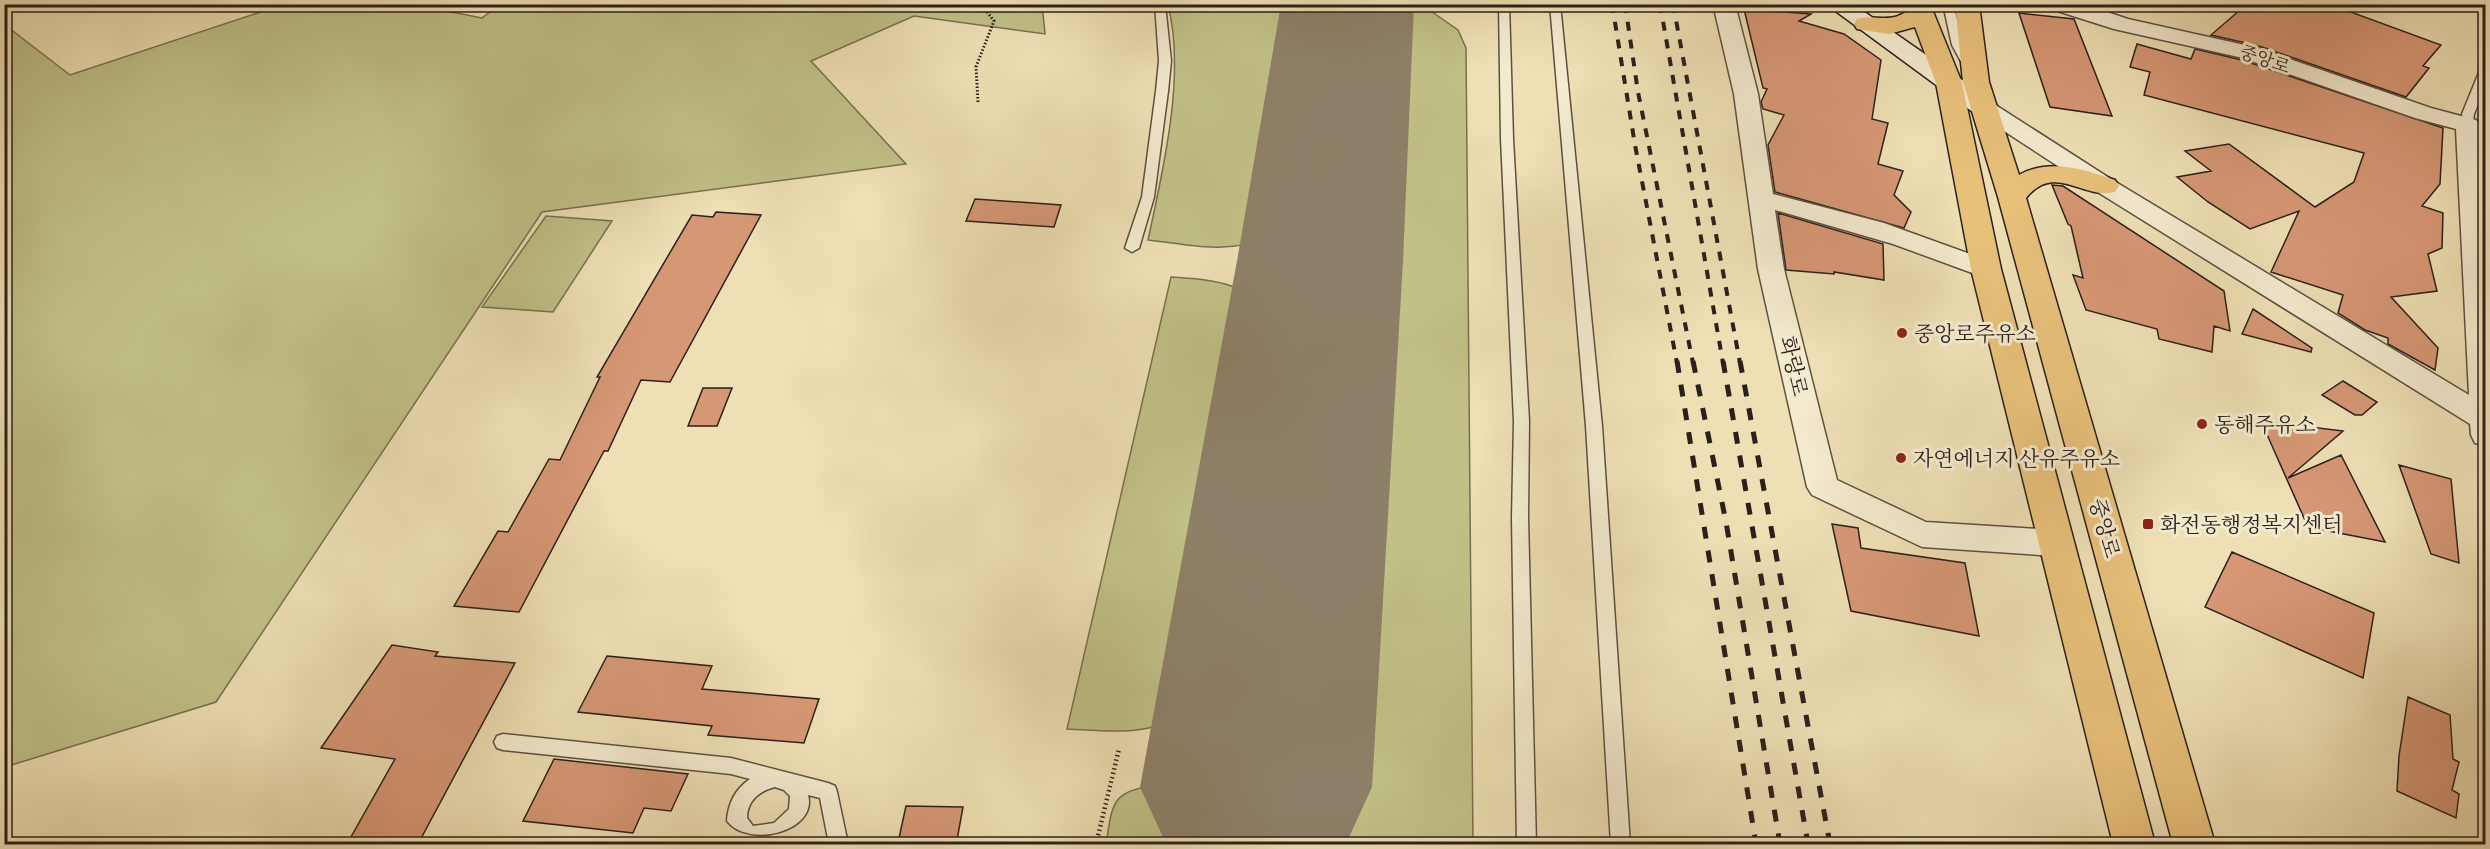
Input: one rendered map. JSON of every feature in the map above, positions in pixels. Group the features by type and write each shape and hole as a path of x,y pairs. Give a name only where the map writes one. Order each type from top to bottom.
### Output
{"main road":[{"path":"1837,4 1970,91"},
{"name":"중앙로","path":"1967,4 1970,91 1986,268 2134,844"},
{"path":"1866,24 1895,26 1909,22 1928,6"},
{"name":"중앙로","path":"1928,6 1970,91 2012,197 2194,844"},
{"path":"2012,197 2022,183 2037,175 2075,176 2105,186"}],"street":[{"name":"화랑로","path":"1724,4 1746,94 1771,269 1822,487 1922,534 2056,543"},
{"name":"중앙로","path":"2059,4 2121,24 2242,51 2423,113 2468,125"},
{"path":"1970,91 2105,186 2484,427"},
{"path":"2468,125 2478,166 2484,427"},
{"path":"1761,199 1832,216 1920,242 1986,268"}],"lane":[{"path":"1132,248 1148,197 1162,91 1165,61 1160,4"},
{"path":"1504,4 1505,133 1515,266 1523,471 1521,518 1527,844"},
{"path":"1555,4 1594,426 1621,844"},
{"path":"2468,125 2468,114 2486,70"},
{"path":"503,742 731,766 828,792 838,844"}],"path":[{"path":"978,102 976,67 993,21 981,4"},
{"path":"1095,844 1119,749"}],"green space":[{"path":"500,4 1042,4 1045,34 914,16 811,61 906,164 542,212 216,702 5,767 5,25 70,75 282,5 416,5 482,18"},
{"path":"1168,5 1314,5 1283,216 1272,231 1258,240 1241,245 1202,247 1148,240 1166,153 1174,92 1173,32"},
{"path":"1371,5 1429,5 1428,9 1458,30 1466,48 1473,844 1106,844 1115,805 1119,798 1136,789 1149,787 1301,811"},
{"path":"546,216 612,221 553,312 482,307"},
{"path":"1171,277 1200,279 1229,285 1242,291 1262,309 1268,324 1211,680 1197,699 1182,713 1166,723 1130,731 1067,729"}],"building":[{"path":"2247,4 2329,4 2441,45 2423,66 2429,68 2406,97 2259,46 2211,35"},
{"path":"1744,9 1811,14 1799,21 1844,34 1881,60 1872,119 1888,123 1878,164 1903,171 1894,195 1911,212 1904,228 1775,192 1768,145 1784,115 1763,109 1761,102 1767,89 1763,88"},
{"path":"2019,13 2074,19 2112,116 2050,107"},
{"path":"2137,44 2191,59 2195,49 2242,60 2443,128 2440,184 2422,206 2443,213 2442,248 2428,254 2437,291 2391,297 2438,348 2435,370 2388,344 2388,338 2365,330 2338,313 2343,295 2271,272 2299,211 2250,229 2208,202 2177,177 2211,171 2185,151 2229,144 2315,207 2354,182 2364,153 2144,95 2150,72 2130,67"},
{"path":"2052,185 2063,186 2224,291 2230,331 2214,326 2212,352 2159,339 2157,329 2086,310 2073,275 2083,278 2071,226 2068,224"},
{"path":"975,199 1061,205 1054,227 966,221"},
{"path":"716,212 761,215 670,382 641,380 608,451 604,451 519,612 454,606 498,531 508,532 549,459 560,460 600,377 597,377 692,215 713,217"},
{"path":"1778,213 1883,244 1884,280 1834,272 1834,274 1786,270"},
{"path":"2253,309 2312,348 2311,352 2242,334"},
{"path":"2343,381 2377,402 2362,415 2355,415 2322,395"},
{"path":"703,388 732,388 717,426 688,426"},
{"path":"2261,421 2343,431 2288,478 2341,455 2385,542 2308,527"},
{"path":"2399,465 2451,479 2459,563 2431,554"},
{"path":"1832,524 1858,528 1861,548 1965,563 1979,636 1851,611"},
{"path":"2232,552 2374,613 2363,678 2205,607"},
{"path":"392,645 438,652 435,656 515,663 418,844 347,844 395,759 321,748"},
{"path":"607,656 712,666 702,689 819,699 804,743 708,735 712,726 578,712"},
{"path":"2408,697 2450,715 2453,759 2459,762 2452,790 2459,794 2456,818 2397,791 2399,756"},
{"path":"554,759 688,774 671,811 644,808 633,833 523,821"},
{"path":"906,806 963,807 957,840 899,838"}],"runway":[{"path":"1256,787 1320,261 1348,4"}],"railway":[{"path":"1612,4 1635,145 1677,363"},
{"path":"1625,4 1638,92 1693,363"},
{"path":"1660,4 1723,363"},
{"path":"1673,4 1740,363"},
{"path":"1677,361 1756,844"},
{"path":"1693,361 1726,522 1780,844"},
{"path":"1723,361 1808,844"},
{"path":"1740,361 1830,844"}],"place":[{"name":"중앙로주유소","path":"1902,333"},
{"name":"동해주유소","path":"2202,424"},
{"name":"자연에너지 산유주유소","path":"1901,458"},
{"name":"화전동행정복지센터","path":"2148,524"}]}
